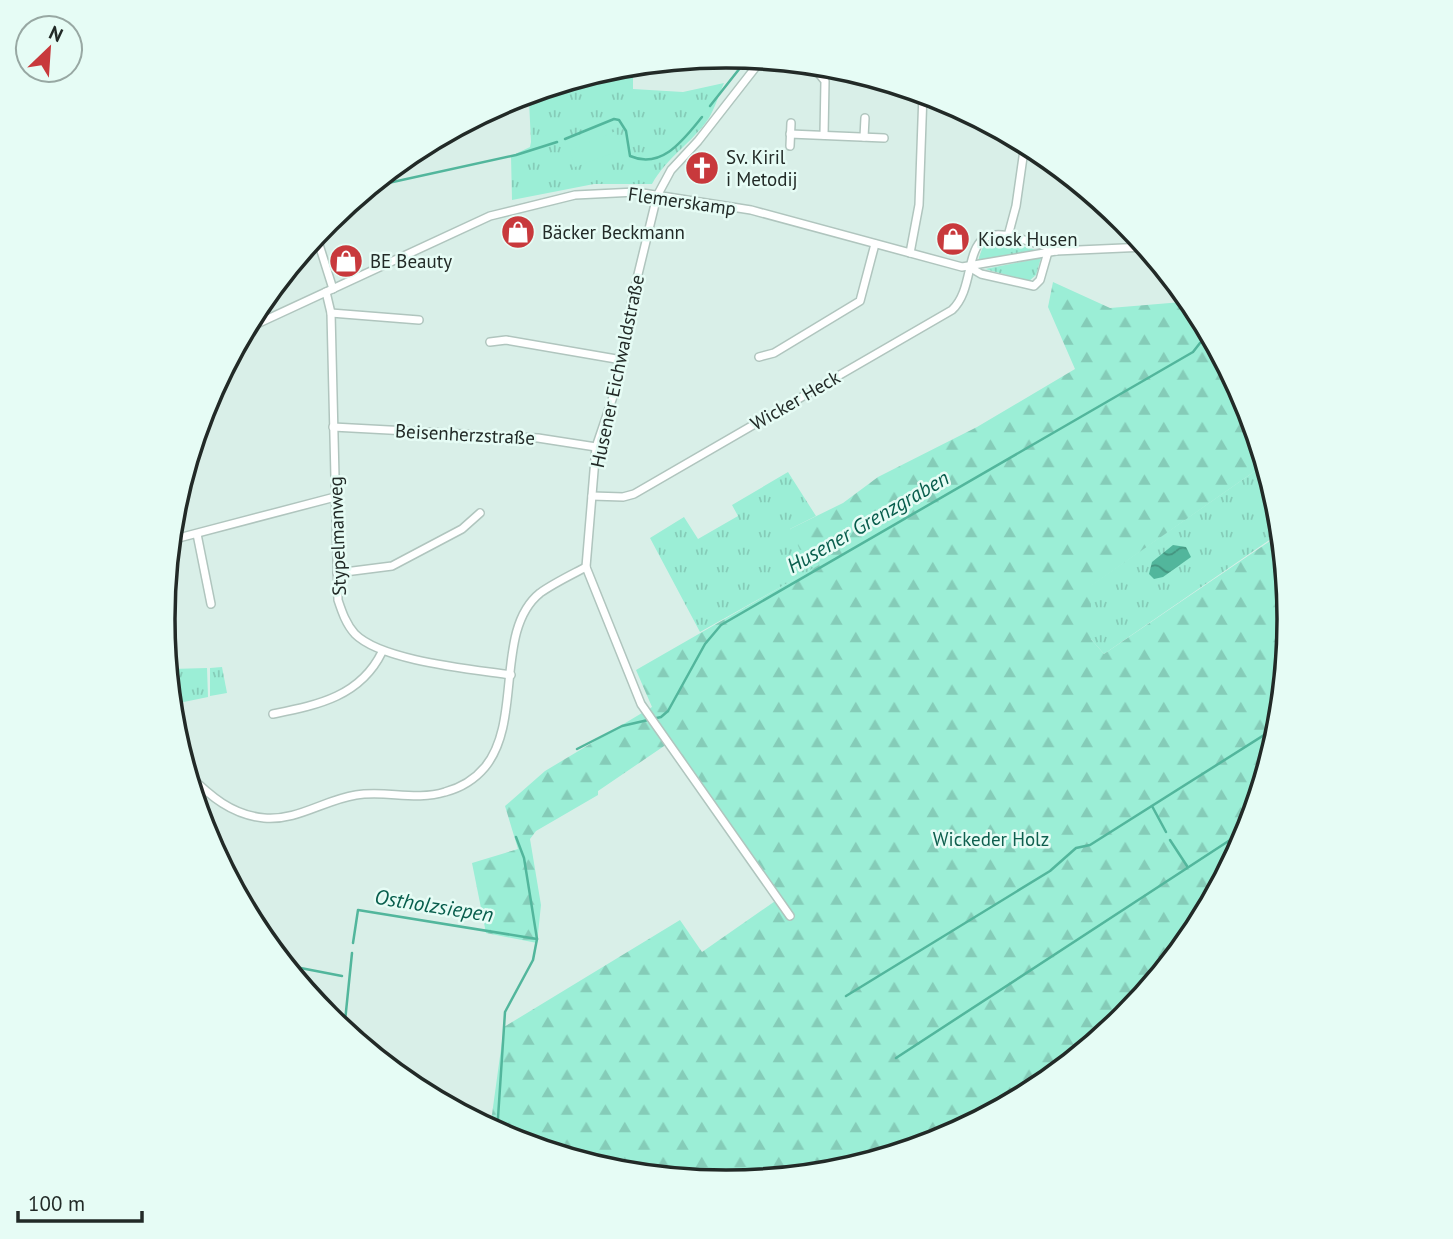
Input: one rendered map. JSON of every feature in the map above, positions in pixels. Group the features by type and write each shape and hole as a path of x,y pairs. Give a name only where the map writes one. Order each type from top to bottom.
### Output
{"street":[{"name":"Husener Eichwaldstraße","path":"755,69 671,170 657,195 633,295 622,360 596,447 586,567 647,713 790,916"},
{"path":"822,77 825,81 824,135"},
{"path":"910,253 919,205 923,105"},
{"path":"864,137 865,118"},
{"path":"790,146 791,123"},
{"path":"790,134 884,138"},
{"path":"970,267 984,236 998,233 1009,236 1024,155"},
{"name":"Flemerskamp","path":"262,322 439,238 512,208 595,192 636,192 751,210 970,267 981,274 1034,286 1040,280 1052,252"},
{"name":"Flemerskamp","path":"1009,236 1052,252"},
{"path":"759,357 774,353 860,301 876,244"},
{"name":"Flemerskamp","path":"970,267 1052,252 1133,248"},
{"name":"Stypelmanweg","path":"319,249 331,313 338,600 348,624 365,642 382,652 511,676"},
{"name":"Wicker Heck","path":"592,496 623,497 634,494 952,310 960,301 970,267"},
{"path":"331,313 419,320"},
{"path":"490,342 506,340 622,360"},
{"name":"Beisenherzstraße","path":"333,427 538,438 596,447"},
{"path":"182,538 335,497"},
{"path":"337,573 392,566 462,529 480,513"},
{"path":"197,534 211,604"},
{"path":"202,787 241,814 285,818 358,794 442,793 473,778 492,757 501,733 522,620 529,606 540,594 586,567"},
{"path":"273,715 340,697 356,686 382,652"}],"green space":[{"path":"633,77 633,89 683,92 724,83 709,118 652,184 594,184 512,200 511,156 530,147 529,105 584,87"},
{"path":"616,131 622,150 575,167 570,150"},
{"path":"991,238 1036,250 978,261 984,243"},
{"path":"1041,258 1036,275 1029,281 985,269"},
{"name":"Wickeder Holz","path":"1053,282 1110,308 1177,302 1221,376 1236,409 1257,470 1091,586 1091,639 1104,654 1270,541 1273,546 1277,583 1277,656 1259,762 1236,830 1204,895 1185,926 1141,983 1116,1009 1090,1034 1033,1078 970,1114 937,1129 869,1152 763,1170 690,1170 584,1152 492,1118 504,1027 680,920 702,952 781,897 670,742 598,791 598,795 536,831 530,839 541,905 537,943 486,933 472,863 518,849 505,806 545,771 652,707 636,670 819,565 811,548 800,550 790,529 843,503 878,477 977,427 1075,369 1048,307"},
{"path":"1257,470 1271,539 1104,654 1091,639 1090,586"},
{"path":"788,472 816,516 790,529 811,547 820,565 700,632 650,538 684,517 698,539 738,516 732,505"},
{"path":"222,667 227,693 210,696 210,668"},
{"path":"207,668 208,697 182,702 177,669"}],"water":[{"path":"1173,545 1186,547 1191,557 1163,577 1154,579 1149,574 1152,562"}],"waterway":[{"path":"710,106 740,68"},
{"path":"565,139 614,119 619,120 626,131 630,156 652,159 662,156 680,143 702,117"},
{"path":"390,183 516,155 557,142"},
{"name":"Husener Grenzgraben","path":"577,749 622,726 661,717 668,711 705,644 721,625 1193,352 1200,343"},
{"path":"846,996 1050,871 1076,848 1090,845 1265,734"},
{"path":"1152,806 1166,832"},
{"path":"498,1121 505,1012 533,960 537,939 524,858 516,837"},
{"path":"896,1058 1232,839"},
{"path":"1170,840 1187,866"},
{"name":"Ostholzsiepen","path":"353,943 358,910 537,939"},
{"name":"Ostholzsiepen","path":"345,1017 352,953"},
{"path":"300,968 342,976"}],"place":[{"name":"Sv. Kiril i Metodij","path":"702,168"},
{"name":"Bäcker Beckmann","path":"518,232"},
{"name":"Kiosk Husen","path":"953,239"},
{"name":"BE Beauty","path":"346,261"}]}
